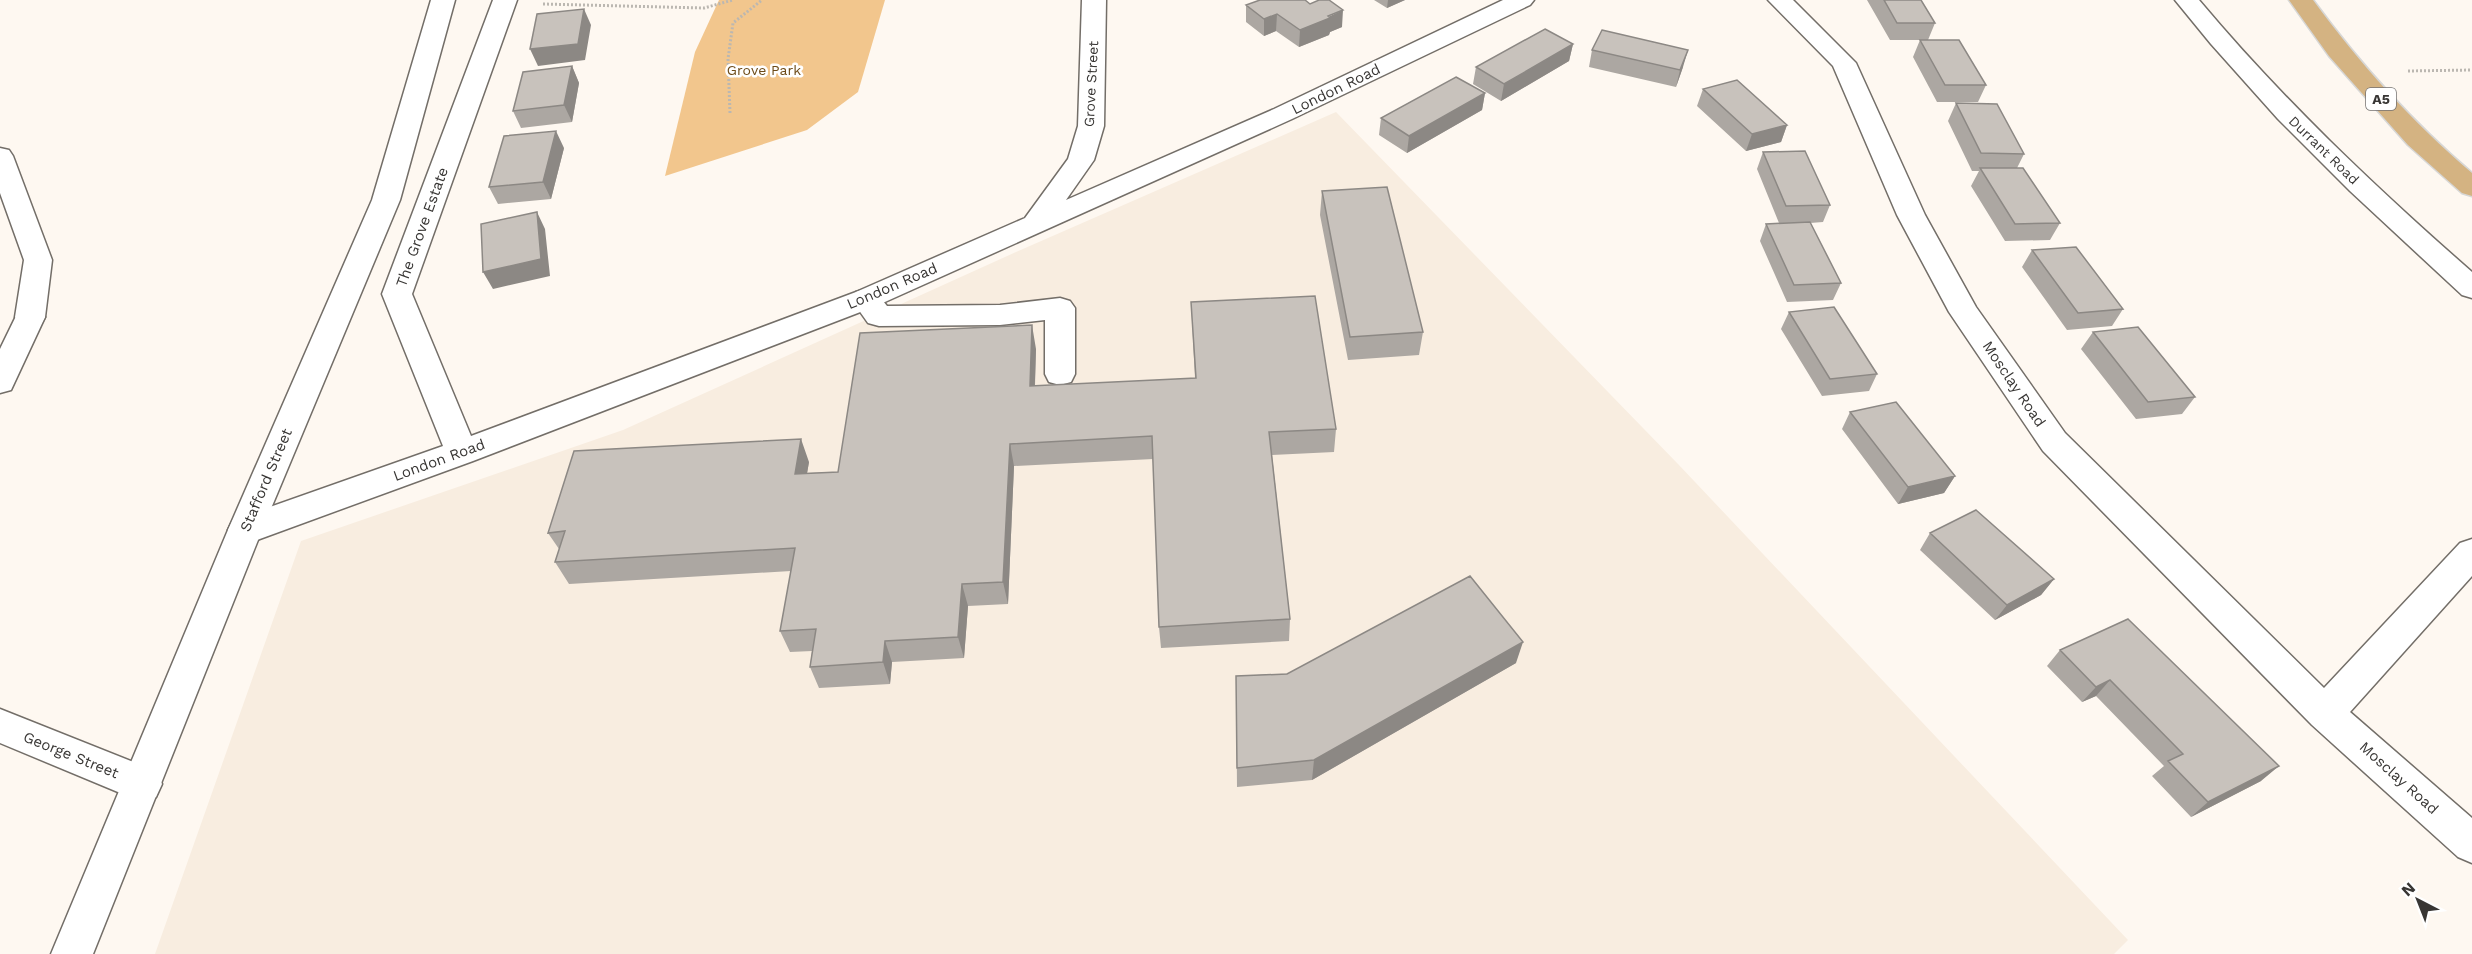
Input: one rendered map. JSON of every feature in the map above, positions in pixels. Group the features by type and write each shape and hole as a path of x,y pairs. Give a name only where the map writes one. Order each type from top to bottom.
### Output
{"main road":[{"name":"A5","path":"2301,0 2337,51 2417,139 2472,187"}],"street":[{"name":"Stafford Street","path":"72,954 245,530 386,200 443,0"},
{"name":"Grove Street","path":"1035,224 1081,160 1091,126 1094,0"},
{"name":"London Road","path":"245,530 462,452 866,299 1283,114 1522,0"},
{"name":"Mosclay Road","path":"1780,0 1844,63 1911,215 1964,312 2054,442 2325,713 2472,844"},
{"name":"Durrant Road","path":"2187,0 2270,98 2417,239 2472,288"},
{"name":"The Grove Estate","path":"462,452 397,294 505,2"},
{"path":"0,156 38,260 30,317 0,382"},
{"path":"866,299 879,316 1000,315 1060,308 1060,374"},
{"path":"2325,713 2472,553"},
{"name":"George Street","path":"0,726 142,784"}],"path":[{"path":"505,2 704,8 733,0"},
{"path":"730,113 728,59 733,23 762,0"},
{"path":"2403,71 2472,70"}],"shaded area":[{"path":"1336,112 1678,464 2128,940 2114,954 155,954 301,541 623,430 1016,252"}],"green space":[{"name":"Grove Park","path":"719,0 885,0 858,92 807,130 665,176 695,52"}],"building":[{"path":"1260,0 1305,0 1310,4 1319,0 1329,0 1343,10 1300,30 1277,14 1264,19 1246,5"},
{"path":"1884,0 1921,0 1935,23 1897,23"},
{"path":"584,9 578,44 530,49 537,14"},
{"path":"1545,29 1573,44 1504,84 1476,67"},
{"path":"1602,30 1688,50 1680,70 1592,50"},
{"path":"1920,40 1959,40 1986,85 1945,85"},
{"path":"572,66 564,105 513,111 523,72"},
{"path":"1456,77 1485,93 1409,136 1381,118"},
{"path":"1737,80 1787,125 1752,134 1703,89"},
{"path":"1956,103 1997,104 2024,154 1981,153"},
{"path":"556,131 543,182 489,187 504,136"},
{"path":"1805,151 1830,205 1786,206 1763,152"},
{"path":"1980,168 2023,168 2060,223 2015,224"},
{"path":"1387,187 1423,332 1350,337 1322,191"},
{"path":"537,212 541,259 483,272 481,224"},
{"path":"1810,222 1841,283 1794,285 1766,224"},
{"path":"2076,247 2123,309 2078,313 2032,250"},
{"path":"1315,296 1336,429 1269,432 1290,619 1159,627 1152,436 1010,444 1003,582 962,584 958,637 885,641 883,662 810,667 816,629 780,631 795,548 555,562 565,531 548,533 574,451 801,439 795,474 838,472 860,333 1032,325 1030,386 1196,378 1191,302"},
{"path":"1834,307 1877,374 1830,379 1789,312"},
{"path":"2138,327 2195,397 2148,402 2093,332"},
{"path":"1896,402 1955,476 1908,487 1850,412"},
{"path":"1976,510 2054,579 2007,605 1930,533"},
{"path":"1470,576 1523,642 1314,760 1237,768 1236,676 1287,674"},
{"path":"2128,619 2279,766 2208,802 2168,761 2183,754 2110,680 2096,687 2060,650"}]}
